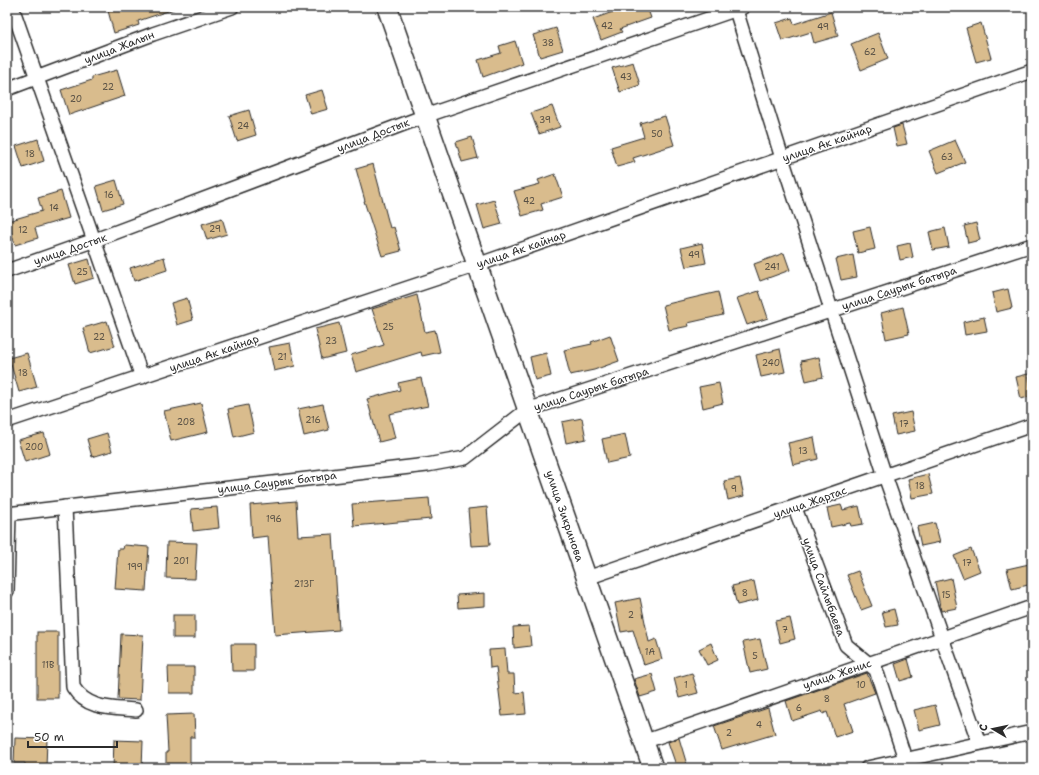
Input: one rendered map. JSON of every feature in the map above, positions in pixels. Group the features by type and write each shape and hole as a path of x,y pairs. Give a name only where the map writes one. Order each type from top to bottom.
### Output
{"street":[{"path":"12,7 142,377"},
{"name":"улица Жалын","path":"7,89 153,34 232,7"},
{"name":"улица Зикринова","path":"387,7 653,768"},
{"path":"738,8 782,158 886,476 979,743"},
{"name":"улица Достык","path":"7,271 95,240 425,116 738,8"},
{"name":"улица Ак кайнар","path":"7,421 477,265 1032,71"},
{"name":"улица Саурык батыра","path":"8,514 427,465 465,458 527,410 1032,245"},
{"name":"улица Жартас","path":"586,578 795,508 1032,425"},
{"path":"65,507 73,687 79,696 94,706 136,710"},
{"name":"улица Сайлыбаева","path":"795,508 846,645 876,670 907,764"},
{"path":"7,591 8,514"},
{"name":"улица Женис","path":"643,742 1032,607"},
{"path":"867,768 907,764 979,743 1032,732"}],"building":[{"path":"107,7 174,7 174,9 138,21 139,25 114,33"},
{"path":"627,7 647,7 651,18 620,29 622,32 601,40 593,19"},
{"path":"831,12 838,36 814,43 811,32 782,41 776,23 792,18 794,24"},
{"path":"981,23 991,58 976,62 966,28"},
{"path":"556,28 563,50 540,57 533,35"},
{"path":"878,33 888,59 861,70 851,44"},
{"path":"515,41 522,63 483,77 478,60 501,53 499,46"},
{"path":"633,62 640,85 620,92 612,68"},
{"path":"117,70 125,96 69,115 61,90 92,80 92,77"},
{"path":"322,90 328,109 311,114 305,95"},
{"path":"552,106 560,127 539,134 531,113"},
{"path":"249,110 256,135 237,141 229,116"},
{"path":"665,116 674,145 633,158 635,162 617,167 611,147 644,137 640,123"},
{"path":"902,125 907,144 897,146 893,128"},
{"path":"472,137 478,158 462,162 456,142"},
{"path":"38,139 44,161 23,168 16,146"},
{"path":"955,140 965,162 938,173 929,151"},
{"path":"373,164 390,228 394,227 401,251 382,256 364,201 356,169"},
{"path":"555,174 563,197 541,204 543,210 522,216 514,191 540,184 538,180"},
{"path":"116,180 123,204 103,210 96,186"},
{"path":"61,191 69,218 35,228 38,238 15,245 8,221 42,211 38,198"},
{"path":"494,200 502,224 484,229 477,205"},
{"path":"222,218 227,234 207,240 202,224"},
{"path":"976,223 980,240 968,243 964,226"},
{"path":"870,227 875,249 858,253 853,231"},
{"path":"945,228 949,247 933,250 929,232"},
{"path":"702,243 706,263 686,267 681,248"},
{"path":"910,243 913,257 900,260 897,246"},
{"path":"784,253 790,270 760,281 754,264"},
{"path":"853,255 857,277 841,280 836,259"},
{"path":"164,257 167,270 134,281 130,268"},
{"path":"89,259 94,278 75,284 69,265"},
{"path":"1008,289 1012,308 996,312 992,293"},
{"path":"759,291 768,318 747,325 737,298"},
{"path":"718,292 723,315 688,323 689,326 669,330 663,305"},
{"path":"417,295 425,332 435,330 440,352 422,356 421,352 356,372 351,355 384,345 372,309"},
{"path":"187,298 193,320 177,325 171,303"},
{"path":"903,307 909,334 886,339 881,313"},
{"path":"984,317 987,331 965,335 963,322"},
{"path":"107,321 115,346 90,353 83,328"},
{"path":"339,323 346,353 322,359 315,329"},
{"path":"610,335 619,361 594,370 570,375 564,350 592,344 591,342"},
{"path":"290,343 295,366 274,371 269,347"},
{"path":"780,349 785,372 761,377 756,355"},
{"path":"27,353 37,387 19,392 9,358"},
{"path":"546,353 551,376 535,380 530,357"},
{"path":"819,357 823,377 806,381 801,361"},
{"path":"1028,374 1032,396 1021,399 1016,377"},
{"path":"421,378 428,406 389,414 395,438 379,442 367,399 400,390 398,383"},
{"path":"719,383 723,403 703,408 699,387"},
{"path":"201,403 208,432 171,441 164,411"},
{"path":"323,404 329,430 304,436 298,409"},
{"path":"248,405 254,432 234,437 228,409"},
{"path":"911,412 915,431 896,435 892,416"},
{"path":"582,418 586,439 566,443 562,422"},
{"path":"44,433 50,454 25,462 18,440"},
{"path":"107,433 112,451 92,457 87,439"},
{"path":"625,434 630,458 607,463 602,439"},
{"path":"814,437 818,459 793,465 788,443"},
{"path":"928,474 933,494 912,498 908,479"},
{"path":"740,478 744,496 728,500 724,481"},
{"path":"429,498 431,519 354,526 352,504"},
{"path":"296,501 298,536 333,534 339,630 275,635 268,536 252,538 250,505"},
{"path":"841,505 843,510 859,506 863,524 851,526 850,523 831,527 827,508"},
{"path":"217,507 219,528 193,531 191,509"},
{"path":"487,507 490,545 471,546 468,509"},
{"path":"935,523 940,542 921,546 917,527"},
{"path":"167,542 197,543 195,579 166,578"},
{"path":"124,545 149,547 146,591 115,589 118,549 123,549"},
{"path":"971,549 980,571 963,578 954,556"},
{"path":"1029,564 1032,584 1012,589 1007,569"},
{"path":"858,571 872,606 861,610 847,575"},
{"path":"951,578 957,608 941,611 935,582"},
{"path":"754,581 758,600 737,605 732,586"},
{"path":"485,593 485,606 458,608 457,595"},
{"path":"640,598 649,642 656,639 662,659 644,665 633,630 621,632 615,603"},
{"path":"894,609 898,625 886,627 882,612"},
{"path":"173,615 195,615 195,638 173,638"},
{"path":"790,618 795,639 780,643 775,621"},
{"path":"529,626 531,646 514,648 513,627"},
{"path":"37,632 58,632 58,698 37,698"},
{"path":"121,634 143,635 140,700 118,699"},
{"path":"760,639 767,669 750,673 743,642"},
{"path":"711,643 718,660 707,665 699,649"},
{"path":"231,644 254,644 254,671 232,671"},
{"path":"505,649 507,674 514,674 515,693 524,692 526,714 502,716 496,667 490,668 489,650"},
{"path":"908,659 913,677 900,681 895,664"},
{"path":"168,667 194,667 194,693 169,693"},
{"path":"692,673 698,693 679,698 674,678"},
{"path":"867,673 875,693 844,704 853,731 835,737 827,712 823,714 822,711 792,721 786,701"},
{"path":"652,674 657,692 640,697 634,679"},
{"path":"935,705 940,725 919,730 914,710"},
{"path":"768,708 775,734 722,750 714,726"},
{"path":"194,714 195,737 190,737 190,768 166,768 166,752 168,752 166,715"},
{"path":"15,738 47,739 46,768 25,768 25,763 14,763"},
{"path":"679,738 687,765 677,768 668,742"},
{"path":"114,740 143,741 142,768 113,768"}]}
